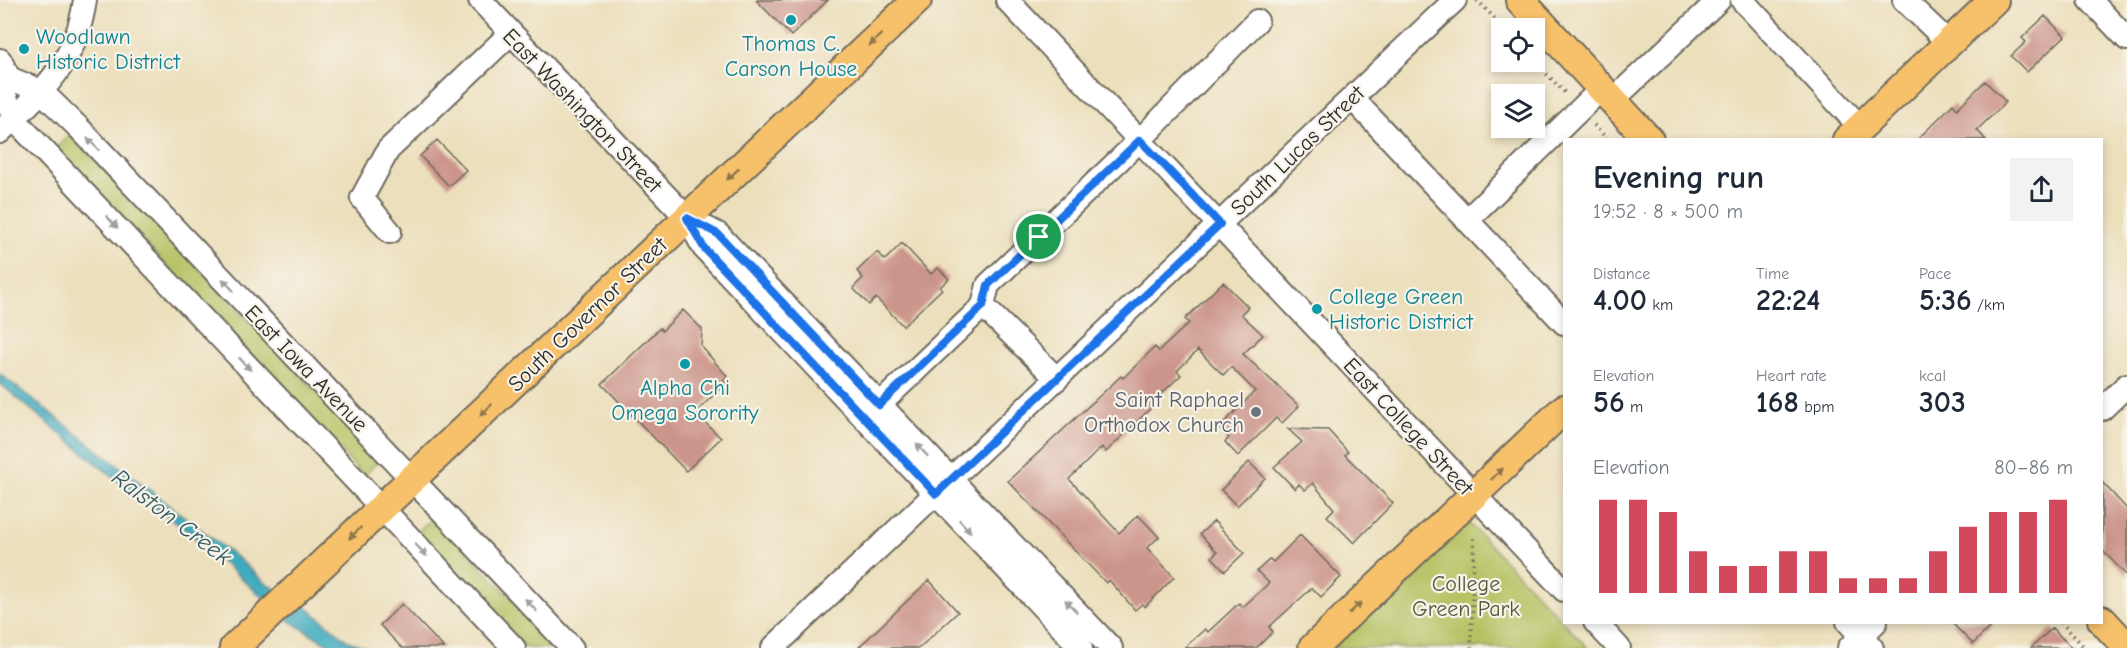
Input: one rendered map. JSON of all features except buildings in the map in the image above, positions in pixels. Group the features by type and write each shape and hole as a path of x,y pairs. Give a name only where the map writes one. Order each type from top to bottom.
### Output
{"main road":[{"name":"South Governor Street","path":"254,636 303,584 381,508 917,0"},
{"path":"1520,0 1647,138"},
{"path":"1854,133 1994,0"},
{"path":"1313,648 1563,410"},
{"path":"2103,621 2127,647"}],"street":[{"path":"7,125 61,69 80,30 85,0"},
{"name":"East Washington Street","path":"480,0 687,218 704,248 943,487 1111,648"},
{"name":"East College Street","path":"1007,0 1563,589"},
{"name":"South Lucas Street","path":"773,648 1455,0"},
{"path":"1467,220 1607,94 1719,0"},
{"path":"1742,0 1854,133"},
{"path":"1904,0 1949,43"},
{"path":"2090,0 2127,39"},
{"path":"879,405 983,306 988,285 1140,140 1257,21"},
{"path":"390,232 362,198 388,150 510,34"},
{"path":"0,60 9,78 41,91"},
{"path":"0,82 7,125"},
{"name":"East Iowa Avenue","path":"41,91 572,648"},
{"path":"1352,98 1563,322"},
{"name":"East Iowa Avenue","path":"7,125 381,508 514,648"},
{"name":"East Washington Street","path":"687,218 718,234 879,405 943,487 1081,648"},
{"path":"983,306 1057,379"},
{"path":"2103,408 2127,385"},
{"path":"1597,624 1619,648"}],"path":[{"path":"1477,0 1494,18"},
{"path":"1471,648 1474,538"},
{"path":"2063,624 2085,648"}],"green space":[{"path":"70,134 380,459 366,474 362,474 56,148"},
{"path":"434,517 559,648 526,648 420,536 420,529"},
{"name":"College Green Park","path":"1467,521 1588,648 1333,648"}],"water":[{"name":"Ralston Creek","path":"0,374 240,560 264,582 308,608 348,641 368,648 334,648 290,621 182,527 126,488 0,384"}],"place":[{"name":"Thomas C. Carson House","path":"791,20"},
{"name":"Woodlawn Historic District","path":"24,49"},
{"name":"College Green Historic District","path":"1317,309"},
{"name":"Alpha Chi Omega Sorority","path":"685,364"},
{"name":"Saint Raphael Orthodox Church","path":"1256,412"}],"route":[{"path":"1140,140 1220,224 936,494 704,248 687,218 701,223 718,234 879,405 983,306 988,285 1039,237 1140,140"}]}
